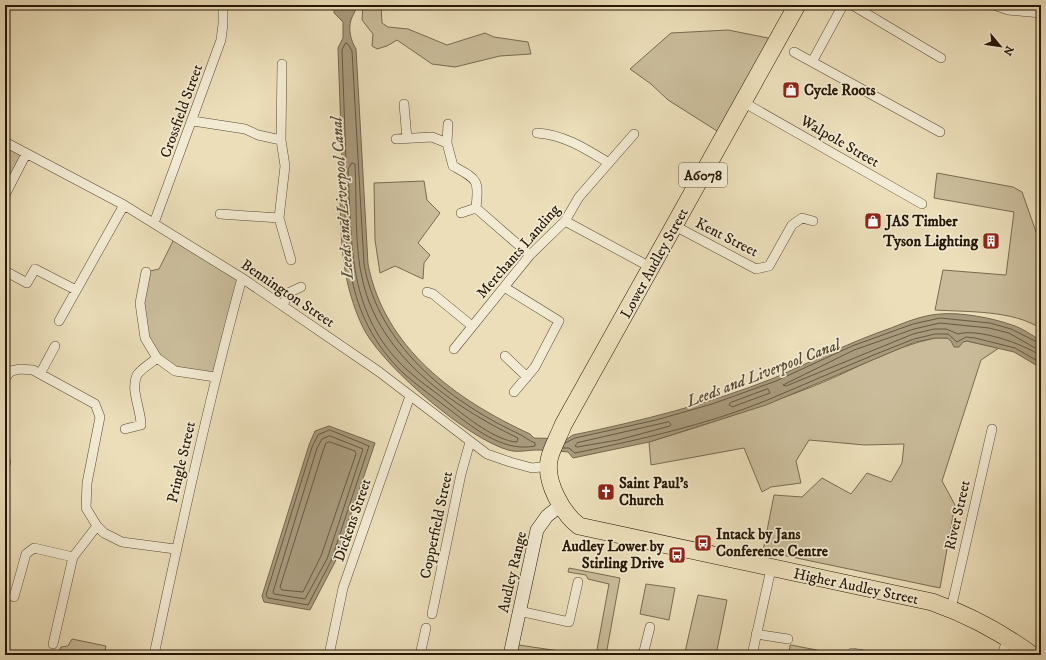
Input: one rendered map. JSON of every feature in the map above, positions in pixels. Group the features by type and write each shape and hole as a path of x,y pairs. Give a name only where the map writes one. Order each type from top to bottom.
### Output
{"highway":[{"name":"Lower Audley Street","path":"549,463 564,425 797,5"},
{"path":"549,463 552,485 561,505"},
{"name":"Higher Audley Street","path":"561,505 569,518 579,526 771,569 932,602 978,620 1008,637 1032,655"}],"street":[{"name":"Crossfield Street","path":"154,224 193,121 221,40 223,5"},
{"path":"812,62 843,5"},
{"path":"852,5 941,58"},
{"path":"994,5 1008,10 1041,13"},
{"path":"794,52 940,132"},
{"path":"282,64 280,140 285,166 279,218 291,260"},
{"name":"Walpole Street","path":"743,102 922,204"},
{"path":"404,104 407,139"},
{"path":"193,121 245,130 258,136 280,140"},
{"path":"448,124 447,143 453,166 473,177 478,186 476,208"},
{"path":"537,133 552,134 572,141 609,163"},
{"name":"Merchants Landing","path":"454,349 530,255 565,221 580,196 634,134"},
{"path":"396,140 432,137 447,143"},
{"name":"Bennington Street","path":"5,142 124,206 242,278 372,366 487,454 532,468 549,463"},
{"path":"5,195 26,154"},
{"path":"59,321 124,206"},
{"path":"461,212 476,208"},
{"path":"476,208 530,255"},
{"path":"220,214 279,218"},
{"name":"Kent Street","path":"675,226 756,269 769,266 792,225 802,218 813,222"},
{"path":"565,221 652,268"},
{"path":"5,271 27,283 35,269 76,290"},
{"path":"146,272 140,303 146,338 157,358 176,371 216,376"},
{"name":"Pringle Street","path":"154,655 175,549 216,376 242,278"},
{"path":"283,306 288,293 301,287"},
{"path":"504,287 559,321 540,359 514,392"},
{"path":"427,292 433,294 472,326"},
{"path":"40,374 55,346"},
{"path":"505,356 527,377"},
{"path":"125,429 141,425 141,415 134,389 138,374 157,358"},
{"path":"5,378 11,371 20,369 33,370 95,404 100,417 86,498 86,508 97,526 104,533 122,542 175,549"},
{"name":"Dickens Street","path":"329,655 343,588 410,396"},
{"name":"River Street","path":"951,609 992,429"},
{"name":"Copperfield Street","path":"432,614 461,474 470,442"},
{"name":"Audley Range","path":"510,655 537,530 547,516 561,505"},
{"path":"53,644 73,557 97,526"},
{"path":"14,597 26,554 34,548 73,557"},
{"path":"752,655 771,569"},
{"path":"519,611 570,622 578,582"},
{"path":"643,655 650,627"},
{"path":"420,655 426,628"},
{"path":"756,634 788,640"},
{"path":"1002,655 1008,637"},
{"path":"852,652 864,655"}],"shaded area":[{"path":"363,5 381,5 382,23 388,27 408,29 447,45 485,33 494,37 528,42 531,54 500,56 455,67 432,64 397,40 387,46 377,49 372,46 373,34 362,20"},
{"path":"728,30 778,40 725,136 668,100 651,84 630,69 671,33"},
{"path":"5,142 26,154 5,190"},
{"path":"937,173 1013,187 1022,192 1041,246 1041,329 1018,318 1004,315 935,310 943,270 1006,275 1014,212 934,198"},
{"path":"424,181 427,200 440,213 418,243 430,255 424,263 423,279 395,266 380,273 375,240 374,183"},
{"path":"175,237 242,278 215,377 175,371 157,358 145,338 140,303 146,272 159,269"},
{"path":"935,338 945,338 958,342 967,341 999,348 981,360 942,481 955,505 940,588 763,551 774,495 802,497 822,478 851,494 867,473 891,482 902,463 904,444 865,445 809,440 796,461 801,483 771,487 762,492 744,448 651,465 649,442 773,401 829,380 888,353"},
{"path":"569,568 620,578 606,655 596,655 609,584 588,579 586,575 568,572"},
{"path":"646,584 675,588 669,620 640,614"},
{"path":"698,595 727,600 716,655 700,655 685,652"},
{"path":"72,639 106,646 104,655 73,655 59,652 61,647 68,646"},
{"path":"512,644 573,653 573,655 510,655"},
{"path":"791,645 842,655 789,655"}],"water":[{"name":"Leeds and Liverpool Canal","path":"334,5 356,5 350,24 350,31 351,39 356,49 368,264 377,294 390,321 407,346 427,368 450,387 476,405 530,434 534,438 567,439 573,435 649,418 700,404 774,378 876,333 915,319 934,315 957,314 976,316 1004,322 1019,328 1041,341 1041,368 1014,352 967,341 963,342 959,347 954,347 951,341 947,338 935,338 915,342 766,405 649,442 573,458 568,452 541,450 512,451 491,443 451,417 410,383 377,348 360,322 350,291 343,256 339,167 342,161 338,48 343,38 343,22 334,13"},
{"path":"329,426 375,443 335,562 310,610 264,602 262,596 309,445 315,431"}],"place":[{"name":"Cycle Roots","path":"791,90"},
{"name":"JAS Timber","path":"873,221"},
{"name":"Tyson Lighting","path":"991,241"},
{"name":"Saint Paul's Church","path":"606,492"},
{"name":"Intack by Jans Conference Centre","path":"703,543"},
{"name":"Audley Lower by Stirling Drive","path":"677,555"}]}
